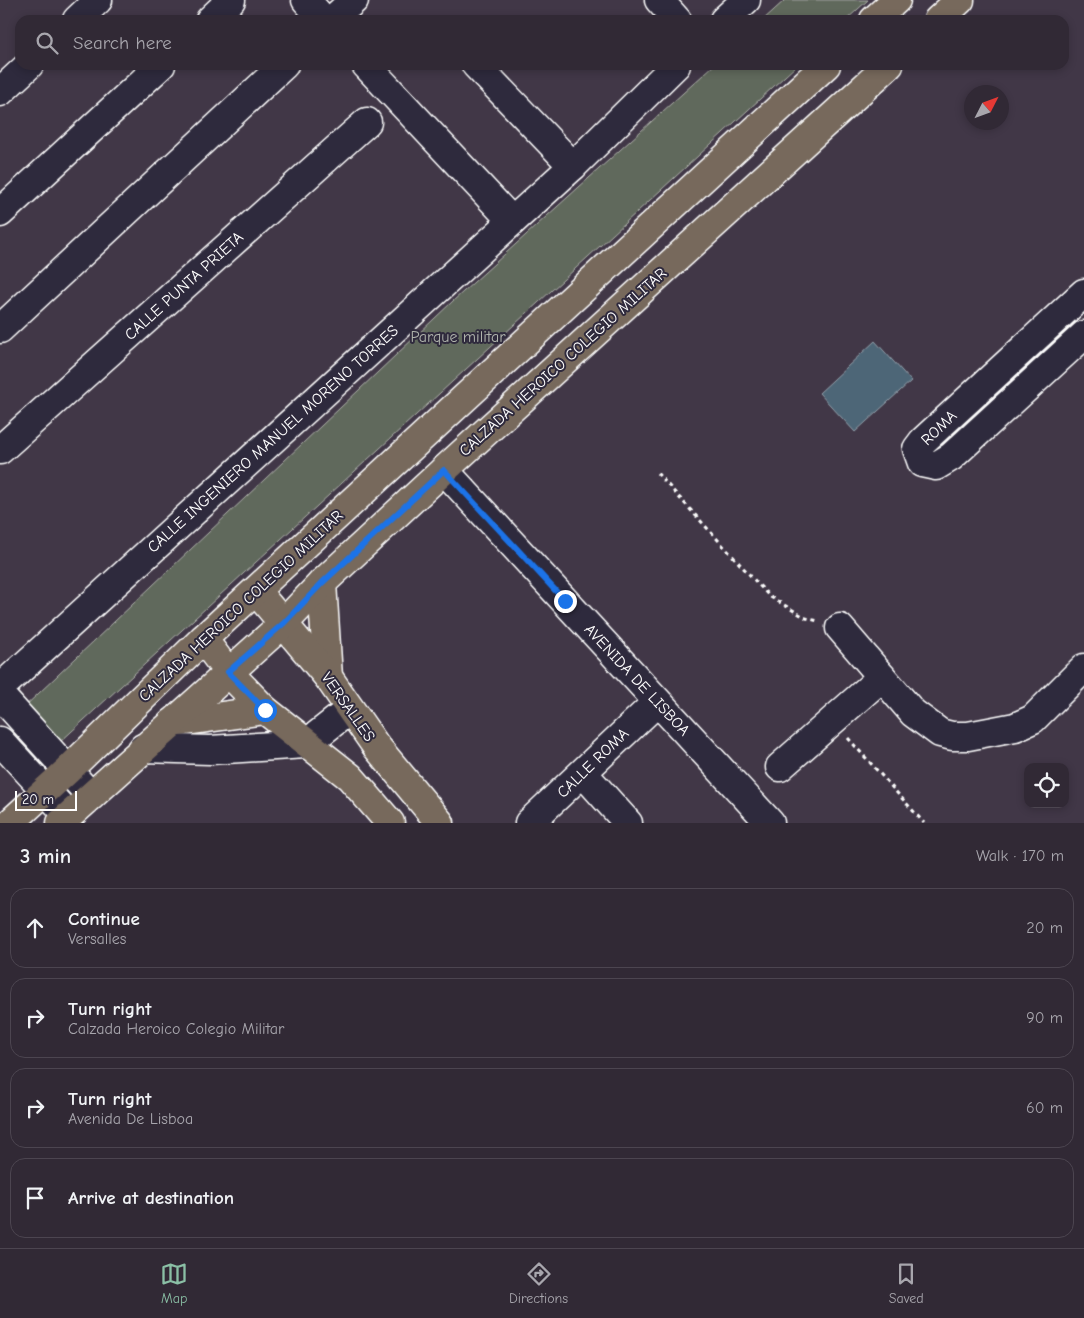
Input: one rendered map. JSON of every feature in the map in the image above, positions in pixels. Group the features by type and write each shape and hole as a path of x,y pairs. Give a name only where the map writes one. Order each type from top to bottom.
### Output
{"main road":[{"path":"880,15 896,0"},
{"path":"944,15 960,0"},
{"name":"CALZADA HEROICO COLEGIO MILITAR","path":"10,823 67,771 203,639 821,70"},
{"name":"CALZADA HEROICO COLEGIO MILITAR","path":"65,820 284,623 322,583 444,470 884,70"},
{"path":"322,583 328,677"},
{"name":"VERSALLES","path":"256,591 328,677 349,710 376,746 440,823"},
{"path":"203,639 228,672 265,710 350,777 390,823"},
{"path":"172,722 265,710"}],"street":[{"path":"82,15 98,0"},
{"path":"215,15 231,0"},
{"path":"306,0 320,15"},
{"path":"338,15 354,0"},
{"path":"659,0 672,15"},
{"path":"730,15 746,0"},
{"path":"0,92 24,70"},
{"path":"0,213 156,70"},
{"path":"0,329 279,70"},
{"path":"371,70 512,221"},
{"path":"481,70 573,166"},
{"name":"CALLE INGENIERO MANUEL MORENO TORRES","path":"0,688 573,166 671,70"},
{"name":"CALLE PUNTA PRIETA","path":"0,450 367,122"},
{"name":"ROMA","path":"1084,293 923,441 917,449 922,463 936,466 951,457 1084,334"},
{"path":"998,372 1018,395"},
{"name":"AVENIDA DE LISBOA","path":"444,470 770,823"},
{"path":"840,628 913,713 940,733 952,736 968,736 1015,727 1032,719 1084,668"},
{"path":"780,767 882,677"},
{"path":"0,695 91,796"},
{"name":"CALLE ROMA","path":"529,823 657,702"},
{"path":"143,748 210,750 306,744 349,710"},
{"path":"0,742 45,791 65,820"},
{"path":"583,773 628,823"}],"path":[{"path":"657,473 769,596 806,618 840,628"},
{"path":"832,721 924,823"}],"green space":[{"path":"785,0 868,0 852,15 768,15"},
{"name":"Parque militar","path":"708,70 792,70 59,743 20,711 453,301"}],"water":[{"path":"875,341 911,381 855,432 819,393"}],"route":[{"path":"265,710 228,672 284,623 322,583 444,470 565,601"}]}
